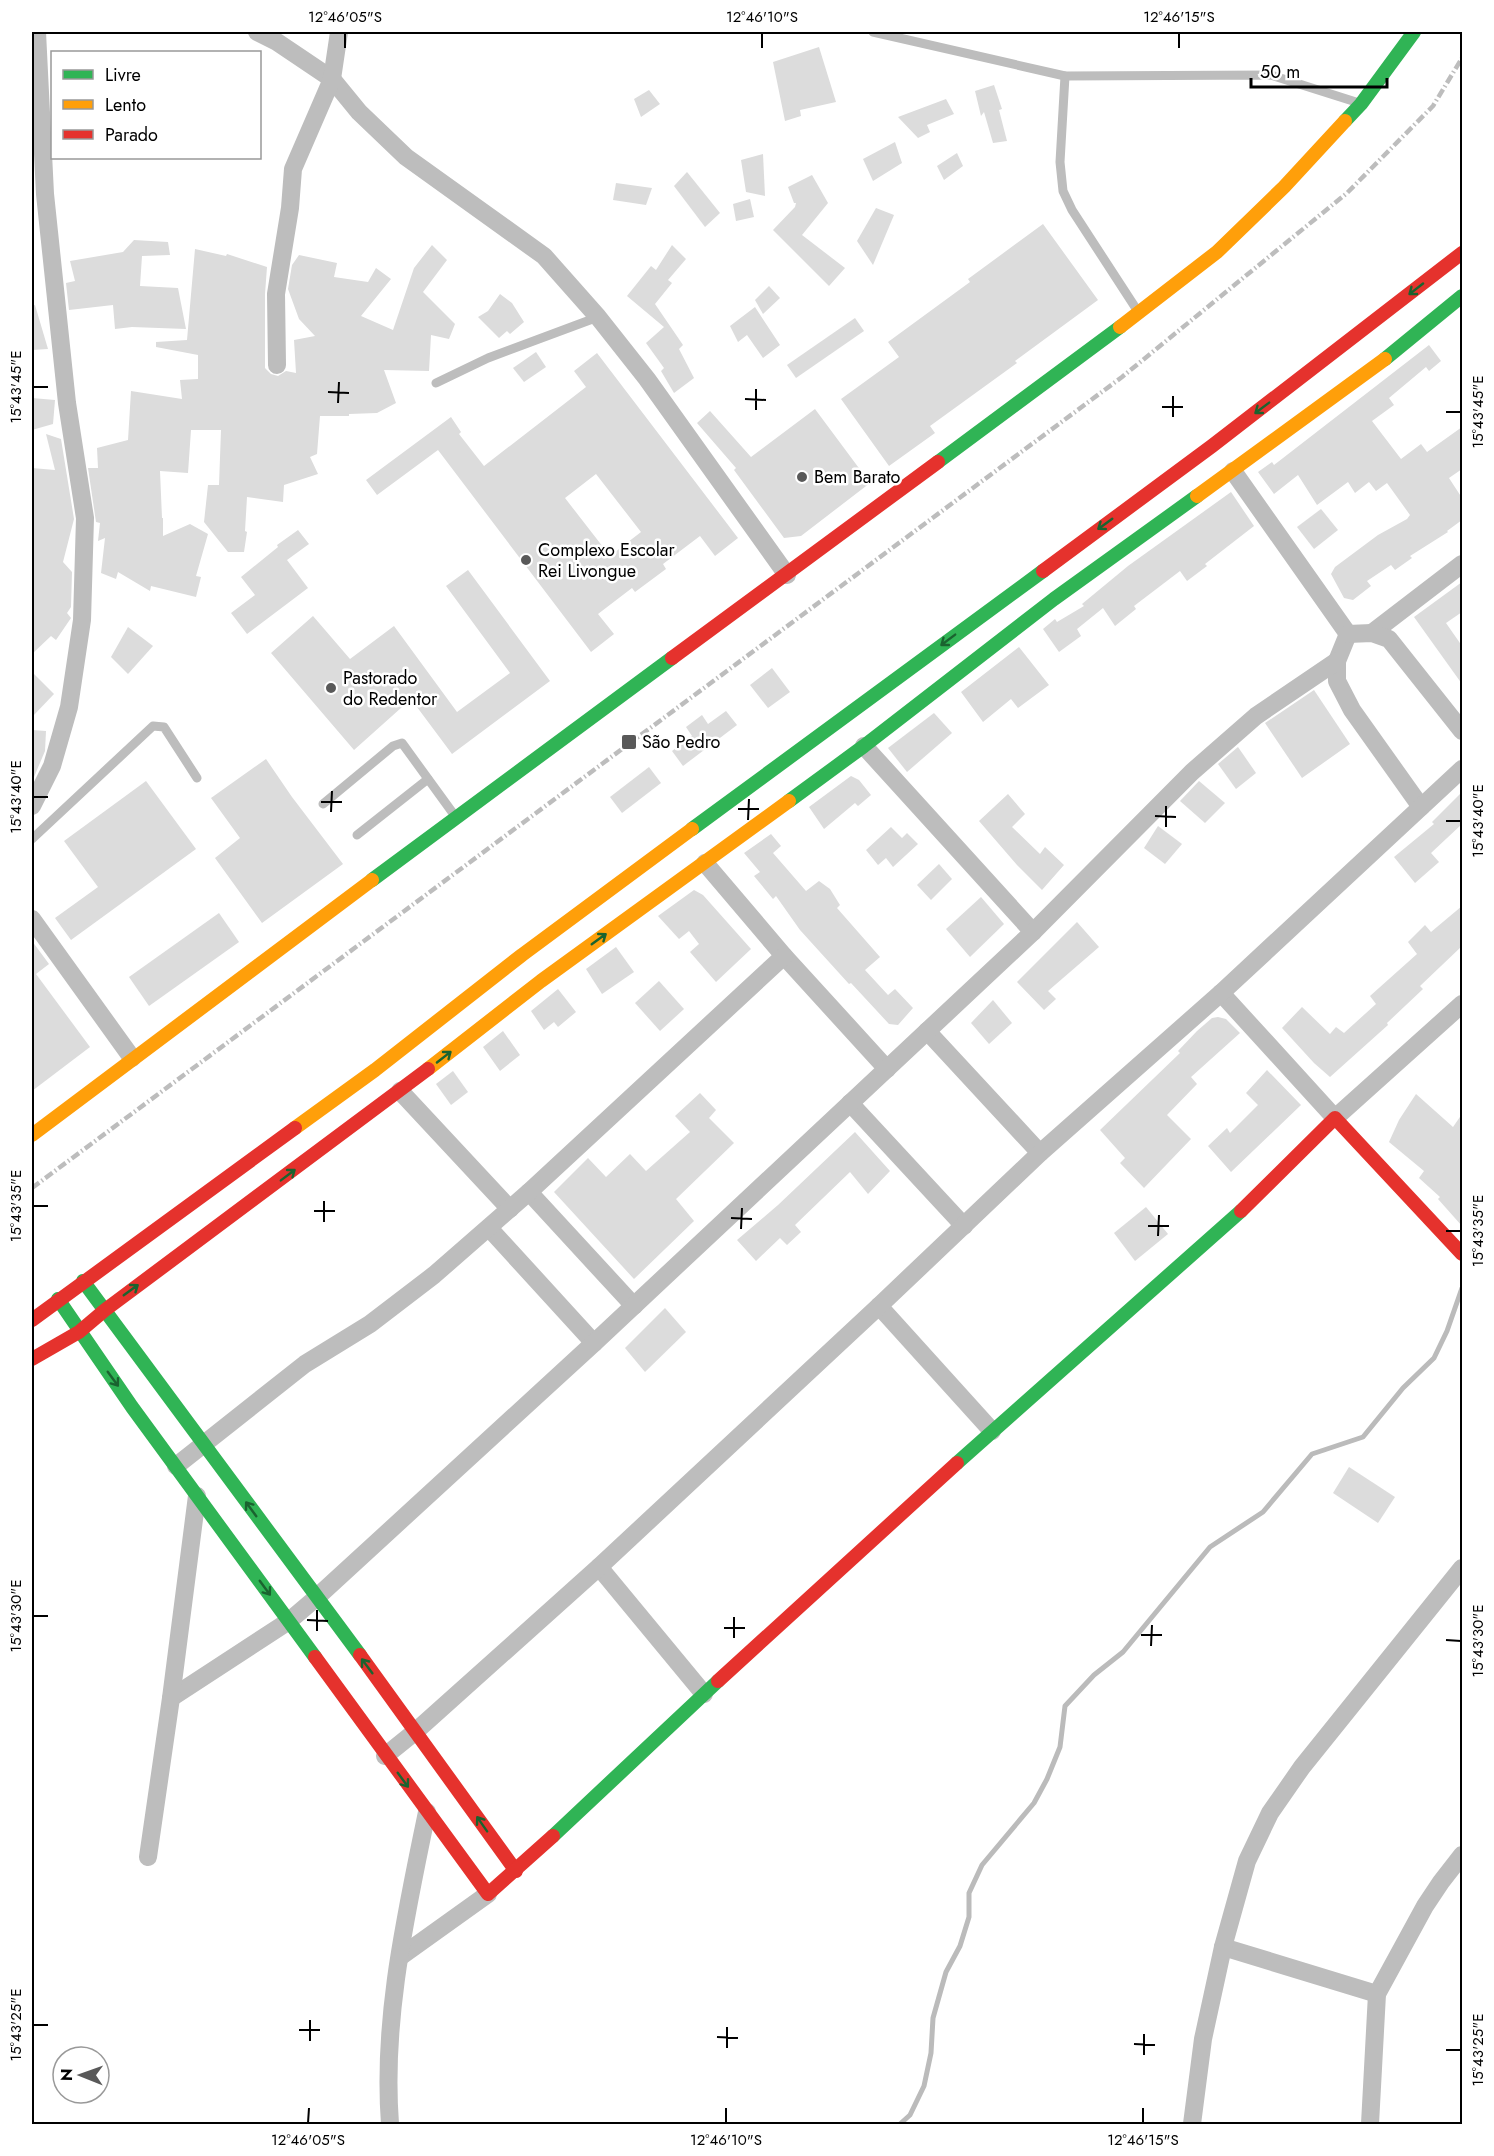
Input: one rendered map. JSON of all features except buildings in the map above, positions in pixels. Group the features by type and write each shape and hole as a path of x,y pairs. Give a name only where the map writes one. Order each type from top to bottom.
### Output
{"main road":[{"path":"32,1135 132,1058 1139,313 1217,252 1284,187 1361,104 1414,32"},
{"path":"32,1359 79,1332 375,1070 531,968 705,863 864,746 1045,587 1212,446 1347,355 1462,253"},
{"path":"32,1320 83,1281 241,1189 400,1091 531,968 844,719 1045,587 1233,471 1366,374 1462,296"},
{"path":"1347,355 1366,374"},
{"path":"58,1299 79,1332 197,1496 488,1894 516,1872 704,1694 992,1431 1222,1229 1335,1118 1462,1254"},
{"path":"83,1281 416,1731 516,1872"}],"street":[{"path":"32,806 52,766 69,707 82,620 85,518 38,195 37,32"},
{"path":"257,32 277,42 332,79 359,112 406,157 544,256 598,317 646,379 787,575"},
{"path":"277,365 276,294 290,208 293,169 332,79 339,32"},
{"path":"1233,471 1348,634"},
{"path":"1372,633 1462,564"},
{"path":"1348,634 1372,633 1389,639 1462,731"},
{"path":"1348,634 1337,662 1337,681 1352,710 1421,807"},
{"path":"171,1698 289,1621 316,1598 634,1306 1033,932 1192,772 1256,716 1337,662"},
{"path":"864,746 1033,932"},
{"path":"385,1756 599,1567 1040,1153 1221,993 1462,769"},
{"path":"705,863 784,956 887,1069"},
{"path":"32,919 132,1058"},
{"path":"176,1466 305,1364 370,1324 434,1275 529,1192 784,956"},
{"path":"1221,993 1335,1118 1460,1012"},
{"path":"927,1031 1040,1153"},
{"path":"400,1091 510,1209"},
{"path":"850,1103 964,1226"},
{"path":"529,1192 634,1306"},
{"path":"489,1228 594,1343"},
{"path":"879,1306 992,1431"},
{"path":"148,1857 197,1496"},
{"path":"599,1567 704,1694"},
{"path":"1192,2124 1203,2039 1223,1947 1247,1861 1270,1813 1302,1767 1462,1568"},
{"path":"390,2124 390,2030 400,1957 427,1812"},
{"path":"1370,2124 1377,1994 1425,1906 1440,1882 1462,1855"},
{"path":"400,1957 488,1894"},
{"path":"1223,1947 1377,1994"}],"lane":[{"path":"873,32 1065,75 1271,75 1361,104"},
{"path":"1065,75 1060,162 1063,191 1072,210 1139,313"},
{"path":"436,383 488,358 598,317"},
{"path":"32,839 153,726 164,727 197,778"},
{"path":"323,804 393,746 402,743 457,818"},
{"path":"357,835 428,779"}],"waterway":[{"path":"900,2124 910,2115 924,2086 931,2053 933,2018 946,1972 960,1946 969,1917 969,1893 982,1865 1034,1803 1047,1779 1060,1747 1065,1706 1094,1675 1123,1652 1210,1547 1263,1512 1312,1454 1363,1437 1403,1388 1434,1358 1447,1331 1462,1288"}],"railway":[{"path":"32,1188 1122,377 1347,193 1433,106 1462,58"}],"traffic: fast":[{"path":"1345,121 1361,104 1414,32"},
{"path":"1385,359 1462,296"},
{"path":"938,462 1120,327"},
{"path":"789,801 1054,599 1197,496"},
{"path":"692,829 1043,571"},
{"path":"372,880 672,658"},
{"path":"957,1463 1241,1211"},
{"path":"83,1281 360,1655"},
{"path":"58,1299 132,1407 315,1657"},
{"path":"553,1836 718,1681"}],"traffic: slow":[{"path":"1120,327 1217,252 1284,187 1345,121"},
{"path":"1197,496 1385,359"},
{"path":"428,1069 541,981 789,801"},
{"path":"295,1128 692,829"},
{"path":"32,1135 372,880"}],"traffic: jam":[{"path":"1043,571 1212,446 1462,253"},
{"path":"672,658 938,462"},
{"path":"32,1359 79,1332 105,1310 428,1069"},
{"path":"1241,1211 1335,1118 1462,1254"},
{"path":"32,1320 295,1128"},
{"path":"718,1681 957,1463"},
{"path":"360,1655 516,1871"},
{"path":"315,1657 488,1894 553,1836"}],"place":[{"name":"Bem Barato","path":"802,477"},
{"name":"Complexo Escolar Rei Livongue","path":"526,560"},
{"name":"Pastorado do Redentor","path":"331,688"},
{"name":"São Pedro","path":"629,742"}]}
